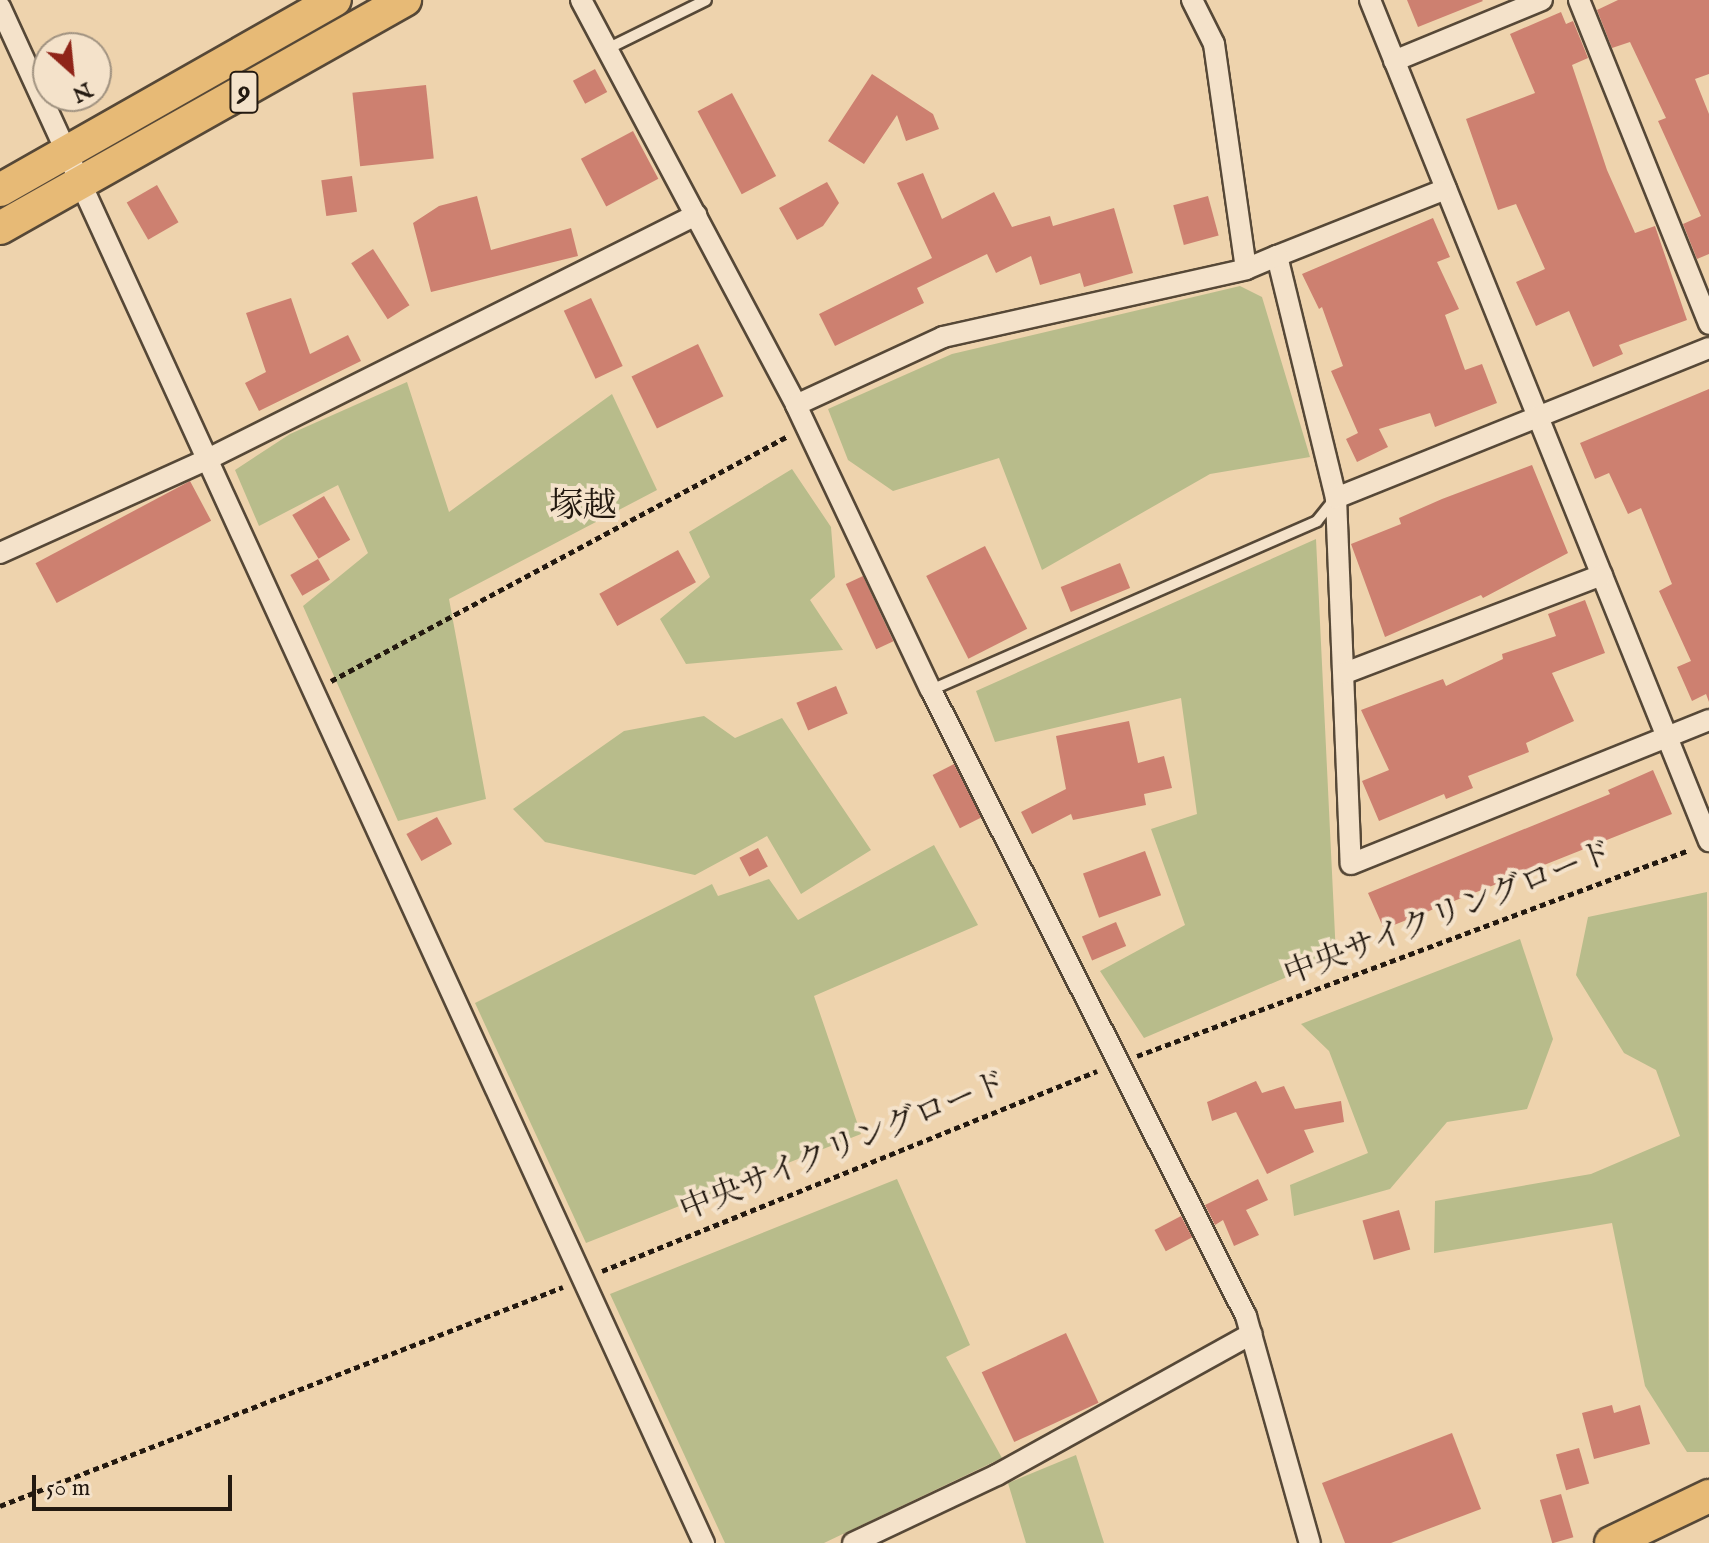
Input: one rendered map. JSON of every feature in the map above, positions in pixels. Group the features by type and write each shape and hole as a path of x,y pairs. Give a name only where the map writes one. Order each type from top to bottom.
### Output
{"main road":[{"name":"9","path":"0,190 67,155 335,0"},
{"name":"9","path":"0,228 405,0"},
{"path":"1611,1543 1709,1496"}],"street":[{"path":"581,0 796,405 931,690 1120,1062 1251,1334 1310,1543"},
{"path":"1192,0 1214,44 1246,269"},
{"path":"1370,0 1667,737 1702,845"},
{"path":"1394,61 1542,0"},
{"path":"1579,0 1709,324"},
{"path":"0,7 316,689 704,1543"},
{"path":"796,405 943,337 1246,269 1446,189"},
{"path":"0,553 208,459 696,215"},
{"path":"1277,256 1336,498 1351,864 1709,720"},
{"path":"1336,498 1709,348"},
{"path":"1345,673 1602,575"},
{"path":"853,1543 997,1475 1251,1334"}],"lane":[{"path":"609,48 706,0"},
{"path":"931,690 1317,521 1336,498"}],"path":[{"path":"316,689 806,426"},
{"name":"中央サイクリングロード","path":"0,1506 582,1279 1120,1062 1702,845"}],"green space":[{"path":"1240,286 1262,297 1310,457 1210,474 1042,570 999,458 893,491 848,460 828,409 952,354"},
{"path":"407,382 449,512 612,394 657,490 449,599 486,799 398,821 303,606 368,553 338,485 259,526 235,470 290,434"},
{"path":"792,469 831,527 835,577 810,600 843,650 686,664 660,619 710,577 689,532"},
{"path":"1316,539 1336,956 1144,1038 1100,971 1185,925 1151,829 1197,814 1181,698 995,742 976,691"},
{"path":"704,716 735,738 782,718 871,850 801,894 767,836 695,875 545,842 513,809 624,731"},
{"path":"934,845 978,925 814,996 861,1134 586,1243 475,1003 712,884 718,896 769,879 798,920"},
{"path":"1707,892 1709,1452 1687,1452 1645,1386 1612,1223 1434,1253 1435,1201 1591,1174 1680,1136 1656,1070 1624,1053 1576,975 1588,917"},
{"path":"1520,939 1553,1039 1527,1109 1447,1122 1390,1189 1294,1216 1290,1185 1368,1153 1329,1051 1301,1024"},
{"path":"897,1179 970,1345 946,1357 1002,1458 824,1543 725,1543 610,1294"},
{"path":"1076,1455 1104,1543 1026,1543 1008,1483"}],"building":[{"path":"1407,0 1482,0 1483,1 1418,27"},
{"path":"1618,0 1709,0 1709,74 1695,79 1709,114 1709,254 1697,259 1683,224 1701,216 1658,121 1666,118 1630,42 1612,48 1597,10"},
{"path":"1561,12 1566,24 1573,21 1588,58 1572,65 1607,170 1635,233 1655,226 1687,320 1619,345 1623,354 1593,367 1569,311 1536,326 1516,282 1545,269 1516,204 1498,210 1466,119 1535,93 1510,34"},
{"path":"595,69 607,92 585,104 573,81"},
{"path":"872,74 933,114 939,129 906,141 897,115 864,164 828,141"},
{"path":"426,85 434,159 360,166 352,93"},
{"path":"732,93 776,176 742,194 698,111"},
{"path":"633,131 658,179 606,206 581,159"},
{"path":"923,173 942,219 994,192 1012,227 1050,216 1053,226 1114,208 1133,273 1084,287 1080,273 1040,285 1031,256 996,273 987,254 917,288 924,303 835,346 819,314 932,258 897,183"},
{"path":"352,176 357,212 326,216 321,180"},
{"path":"827,182 839,203 823,226 797,240 779,208"},
{"path":"157,185 178,222 148,240 127,202"},
{"path":"477,196 491,250 571,228 578,256 431,292 413,223 439,206"},
{"path":"1208,196 1219,236 1184,245 1173,205"},
{"path":"1433,218 1450,257 1437,262 1459,309 1445,315 1465,370 1482,364 1497,403 1435,427 1430,413 1379,429 1388,447 1357,462 1346,439 1358,433 1331,371 1343,366 1322,307 1319,309 1302,274"},
{"path":"373,249 409,305 388,319 351,263"},
{"path":"291,298 310,354 348,335 361,361 259,411 245,383 266,372 246,313"},
{"path":"591,298 623,366 596,379 564,311"},
{"path":"698,344 723,396 657,429 631,376"},
{"path":"1709,389 1709,702 1706,694 1692,701 1677,667 1691,661 1659,591 1672,584 1641,508 1628,514 1609,473 1595,479 1580,443"},
{"path":"1532,465 1568,553 1483,598 1481,595 1385,637 1351,544 1401,524 1399,518 1442,499"},
{"path":"190,481 211,521 57,603 35,563"},
{"path":"324,496 350,540 319,559 292,515"},
{"path":"985,546 1027,629 968,659 926,576"},
{"path":"678,550 696,582 617,626 599,594"},
{"path":"318,559 330,580 302,596 290,575"},
{"path":"1120,563 1130,588 1071,612 1061,587"},
{"path":"863,576 893,641 876,649 846,584"},
{"path":"1585,600 1605,653 1552,673 1574,721 1526,743 1529,752 1468,776 1473,788 1446,799 1444,794 1379,821 1362,781 1389,770 1361,710 1443,679 1446,686 1503,659 1502,654 1556,636 1548,614"},
{"path":"836,686 848,714 808,730 796,703"},
{"path":"1129,721 1138,763 1164,756 1172,788 1144,794 1146,805 1073,820 1071,814 1032,834 1021,812 1066,789 1056,736"},
{"path":"954,764 981,817 960,828 933,775"},
{"path":"1653,770 1672,814 1384,929 1368,893 1610,794 1608,790"},
{"path":"437,817 452,844 421,861 406,834"},
{"path":"758,848 768,867 749,876 739,858"},
{"path":"1145,851 1161,895 1099,918 1083,874"},
{"path":"1116,922 1126,946 1092,960 1082,936"},
{"path":"1256,1081 1262,1093 1284,1086 1295,1109 1341,1101 1344,1122 1304,1130 1314,1152 1267,1174 1236,1112 1212,1121 1207,1102"},
{"path":"1258,1179 1268,1200 1246,1210 1259,1235 1234,1246 1223,1220 1215,1225 1205,1205"},
{"path":"1399,1210 1410,1249 1374,1260 1362,1220"},
{"path":"1181,1216 1192,1237 1166,1251 1155,1230"},
{"path":"1066,1333 1099,1403 1014,1442 982,1372"},
{"path":"1612,1405 1614,1413 1640,1405 1650,1444 1594,1459 1582,1413"},
{"path":"1452,1433 1481,1509 1391,1543 1345,1543 1322,1483"},
{"path":"1579,1448 1589,1484 1566,1490 1556,1455"},
{"path":"1561,1494 1573,1537 1552,1543 1540,1500"}],"district":[{"name":"塚越","path":"583,507"}]}
